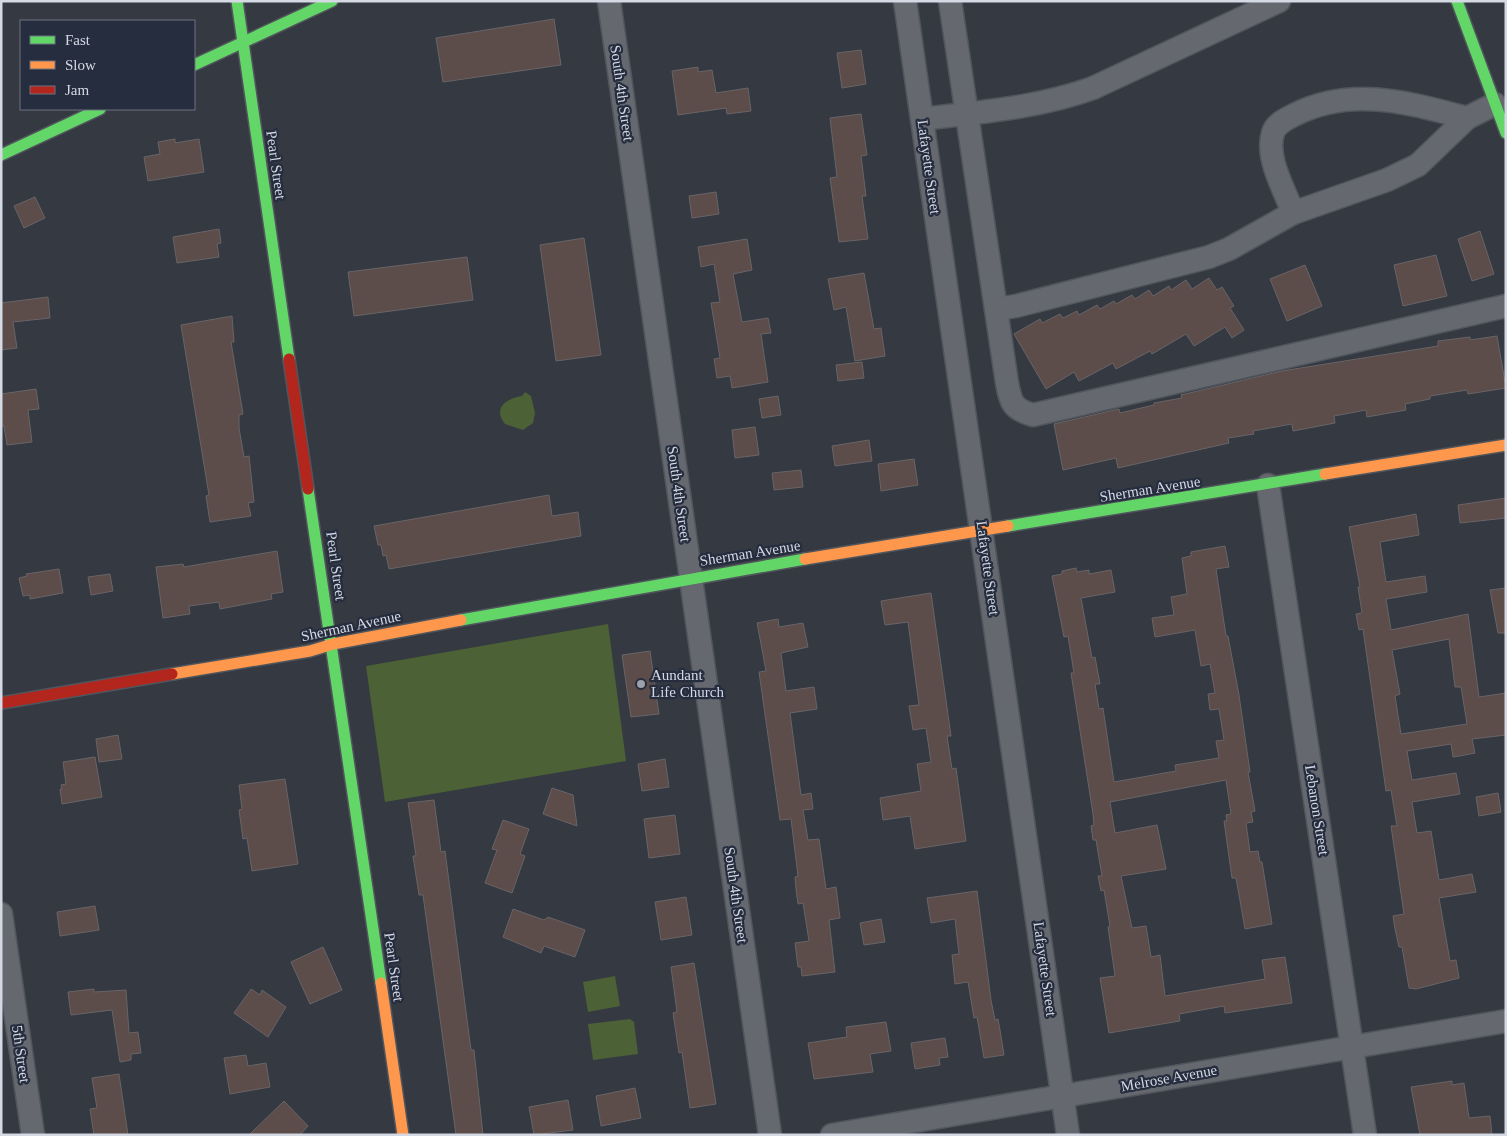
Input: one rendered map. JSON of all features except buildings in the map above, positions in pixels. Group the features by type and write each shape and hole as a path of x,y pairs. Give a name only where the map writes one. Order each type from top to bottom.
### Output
{"street":[{"name":"Pearl Street","path":"237,1 333,644 403,1135"},
{"path":"195,65 332,1"},
{"name":"South 4th Street","path":"609,1 770,1135"},
{"name":"Lafayette Street","path":"905,1 983,531 1068,1135"},
{"path":"950,1 1010,399 1018,411 1033,415 1506,306"},
{"path":"922,119 1015,108 1065,98 1093,88 1278,1"},
{"path":"1457,1 1506,133"},
{"path":"1293,213 1272,153 1273,132 1284,120 1308,108 1335,100 1363,97 1414,104 1467,118"},
{"path":"996,309 1016,306 1209,257 1229,249 1293,213 1387,180 1418,164 1467,118 1495,104"},
{"path":"1,155 98,110"},
{"name":"Sherman Avenue","path":"1,703 300,652 333,644 691,578 1506,445"},
{"name":"Lebanon Street","path":"1268,485 1365,1135"},
{"name":"5th Street","path":"1,914 32,1135"},
{"name":"Melrose Avenue","path":"832,1135 1506,1021"}],"green space":[{"path":"525,392 531,396 535,413 533,423 523,430 505,424 500,413 503,405 511,399 522,396"},
{"path":"608,624 626,761 385,802 366,666"},
{"path":"615,976 620,1006 588,1012 583,982"},
{"path":"630,1019 634,1022 638,1054 593,1060 588,1024"}],"traffic: fast":[{"path":"237,1 289,359"},
{"path":"195,65 332,1"},
{"path":"1457,1 1506,133"},
{"path":"1,155 98,110"},
{"path":"1008,526 1325,474"},
{"path":"308,489 381,983"},
{"path":"461,620 805,559"}],"traffic: slow":[{"path":"1325,474 1506,445"},
{"path":"805,559 1008,526"},
{"path":"172,674 310,651 333,644 461,620"},
{"path":"381,983 403,1135"}],"traffic: jam":[{"path":"289,359 308,489"},
{"path":"1,703 172,674"}],"place":[{"name":"Aundant Life Church","path":"641,684"}]}
